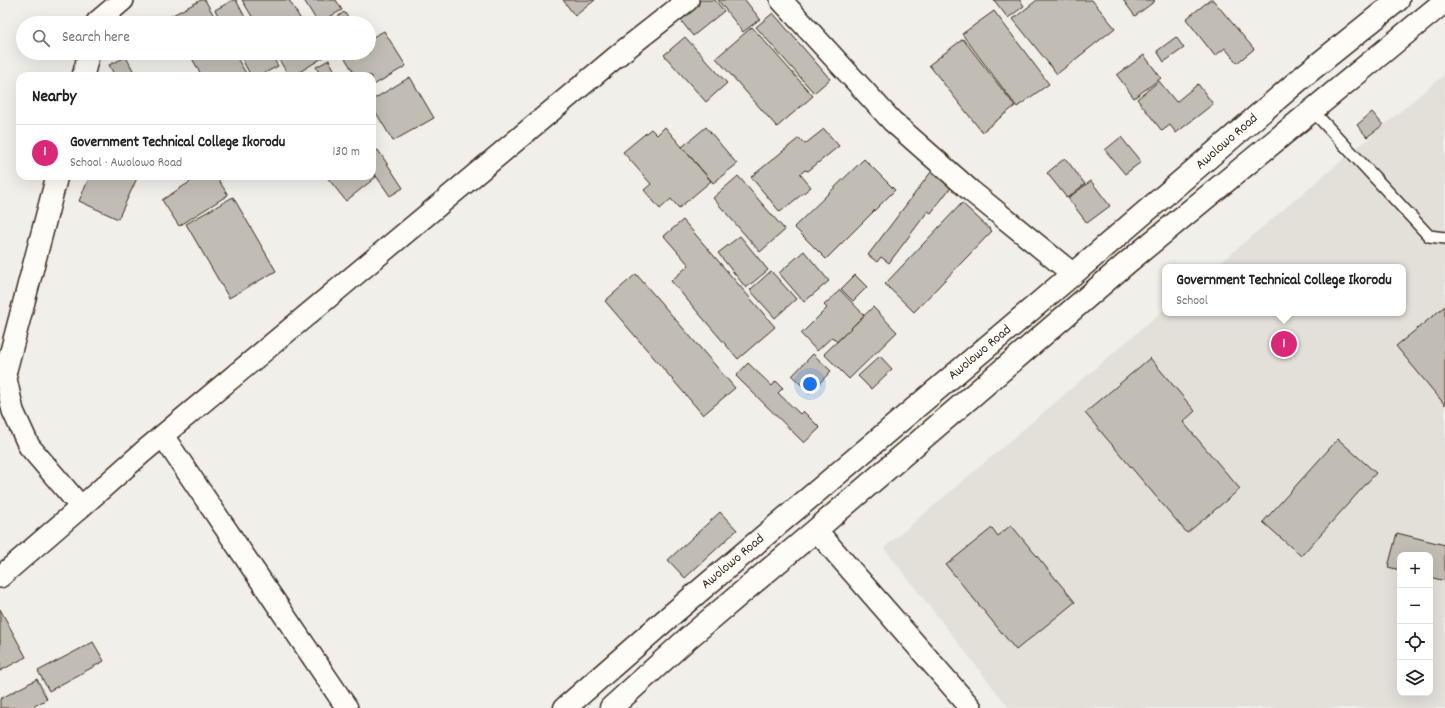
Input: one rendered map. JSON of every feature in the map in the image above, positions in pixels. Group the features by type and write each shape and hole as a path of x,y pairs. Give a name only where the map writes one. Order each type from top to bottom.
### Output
{"main road":[{"name":"Awolowo Road","path":"565,708 670,616 1306,74 1398,0"},
{"name":"Awolowo Road","path":"611,708 687,639 1128,262 1445,1"},
{"path":"1355,34 1377,57"}],"street":[{"path":"98,16 102,0"},
{"path":"104,16 123,0"},
{"path":"0,577 163,436 622,52 688,0"},
{"path":"781,0 892,121 971,191 1073,274"},
{"path":"84,72 87,60"},
{"path":"56,180 6,374 13,411 29,446 81,507"},
{"path":"163,436 347,708"},
{"path":"816,530 971,708"}],"lane":[{"path":"1312,110 1429,236 1445,238"}],"shaded area":[{"path":"1445,74 1445,708 1009,708 884,548 1162,312 1162,316 1406,316 1406,264 1219,264"}],"building":[{"path":"201,0 205,0 214,16 171,16"},
{"path":"233,0 236,0 244,16 218,16 215,10"},
{"path":"242,0 289,0 299,16 252,16"},
{"path":"304,0 336,0 342,10 331,16 314,16"},
{"path":"563,0 595,0 575,16"},
{"path":"701,0 715,0 724,11 693,36 679,18"},
{"path":"718,0 745,0 760,19 743,32"},
{"path":"994,0 1020,0 1024,6 1008,18"},
{"path":"1037,0 1092,0 1115,28 1057,74 1013,19"},
{"path":"1123,0 1154,0 1155,1 1135,16"},
{"path":"1210,0 1213,0 1254,49 1237,63 1225,48 1215,56 1186,19"},
{"path":"994,11 1049,84 1017,107 962,34"},
{"path":"344,12 347,16 339,16"},
{"path":"773,13 830,79 814,93 756,27"},
{"path":"752,27 813,96 777,127 716,58"},
{"path":"384,31 406,66 376,84 376,72 354,72 346,60 376,60 376,35"},
{"path":"685,37 727,83 706,102 664,55"},
{"path":"1176,37 1184,48 1164,62 1157,51"},
{"path":"963,39 1015,106 982,132 929,65"},
{"path":"1144,55 1161,78 1134,98 1117,75"},
{"path":"120,60 128,60 134,72 113,72 109,65"},
{"path":"193,60 238,60 245,72 200,72"},
{"path":"243,60 274,60 278,66 267,72 249,72"},
{"path":"279,60 319,60 300,72 287,72"},
{"path":"329,60 335,72 319,72 316,67"},
{"path":"410,77 434,118 393,141 376,113 376,98"},
{"path":"1159,81 1176,102 1198,84 1213,104 1176,133 1170,125 1162,131 1137,99"},
{"path":"1372,112 1383,125 1367,137 1357,125"},
{"path":"665,127 711,181 679,208 671,199 660,209 644,190 651,184 623,152 651,129 657,135"},
{"path":"706,127 737,164 713,183 682,147"},
{"path":"824,129 839,146 808,171 805,170 800,174 811,187 780,212 751,177 799,138 805,144"},
{"path":"1121,137 1141,162 1125,174 1105,150"},
{"path":"378,150 403,188 390,196 376,176 376,151"},
{"path":"1065,158 1085,184 1067,198 1047,173"},
{"path":"864,159 895,190 826,259 794,227"},
{"path":"931,172 951,187 931,213 928,211 889,263 881,257 877,262 868,255"},
{"path":"738,176 785,230 760,252 713,198"},
{"path":"88,180 136,180 118,219 79,201"},
{"path":"193,180 219,180 228,195 179,226 162,200"},
{"path":"329,180 372,180 346,201"},
{"path":"1091,181 1110,206 1087,223 1068,198"},
{"path":"233,197 276,271 229,298 186,224"},
{"path":"962,203 992,231 914,312 885,284"},
{"path":"683,220 775,327 738,359 671,281 689,265 664,236"},
{"path":"740,236 768,270 746,288 718,253"},
{"path":"804,251 829,281 804,302 779,273"},
{"path":"771,271 796,299 775,318 750,290"},
{"path":"636,274 735,388 703,415 605,301"},
{"path":"855,275 867,287 853,301 841,289"},
{"path":"840,290 864,315 837,342 832,337 817,351 801,334 827,308 824,305"},
{"path":"1445,306 1445,405 1396,346"},
{"path":"873,307 897,332 849,379 824,354"},
{"path":"813,354 831,371 810,393 792,376"},
{"path":"880,356 892,369 871,389 858,376"},
{"path":"1150,358 1195,411 1183,422 1240,489 1187,533 1085,413"},
{"path":"748,363 772,386 776,381 783,388 778,393 800,414 803,411 820,428 804,443 736,376"},
{"path":"1338,439 1376,473 1301,556 1263,522"},
{"path":"720,512 737,530 685,578 668,560"},
{"path":"1011,525 1075,602 1016,650 946,565 992,528 998,536"},
{"path":"1397,533 1445,545 1445,581 1433,578 1433,552 1397,552 1397,569 1388,567"},
{"path":"0,609 26,657 0,671"},
{"path":"93,642 104,661 49,691 38,671"},
{"path":"37,679 47,699 31,708 0,708 0,699"}],"place":[{"name":"Government Technical College Ikorodu","path":"1284,344"}]}
